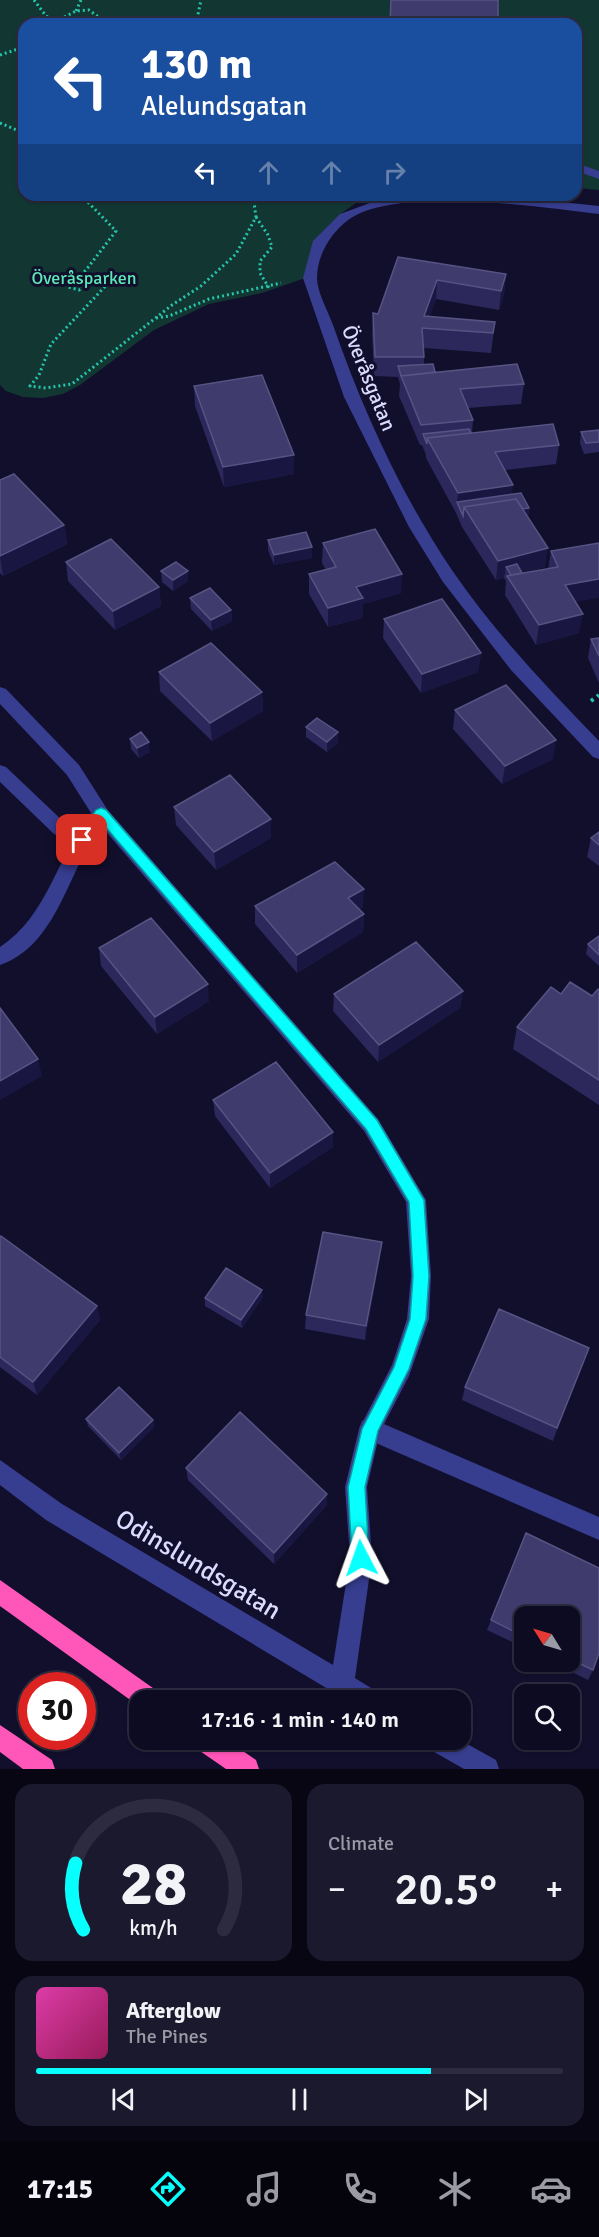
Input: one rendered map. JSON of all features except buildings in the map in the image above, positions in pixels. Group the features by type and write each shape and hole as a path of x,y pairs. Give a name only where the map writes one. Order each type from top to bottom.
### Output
{"highway":[{"path":"0,1592 137,1690"},
{"path":"0,1737 43,1769"},
{"path":"220,1750 247,1769"}],"street":[{"path":"582,169 599,174"},
{"name":"Överåsgatan","path":"390,201 341,221 324,236 310,262 310,279 351,397 414,523 448,578 517,666 599,752"},
{"name":"Överåsgatan","path":"510,201 599,210"},
{"path":"0,693 72,770 101,814 371,1125 416,1200 421,1276 418,1319 401,1369 370,1429 356,1487 361,1558 342,1684"},
{"path":"0,772 60,829 82,840"},
{"path":"0,957 13,950 45,917 82,840 101,814"},
{"path":"370,1429 599,1529"},
{"name":"Odinslundsgatan","path":"0,1471 54,1512 352,1690"},
{"path":"455,1750 487,1769"}],"path":[{"path":"34,0 50,18"},
{"path":"76,11 81,0"},
{"path":"197,18 201,0"},
{"path":"59,18 76,11 89,10 100,18"},
{"path":"0,55 18,49"},
{"path":"0,123 18,130"},
{"path":"87,201 116,231 86,270 68,287 79,290 105,276 113,278 51,344 39,375 30,386 45,388 72,384 112,355 154,318 201,286 236,254 256,217"},
{"path":"154,318 169,316 209,299 268,288 260,273 260,261 272,247 268,235 256,217 254,201"}],"green space":[{"name":"Överåsparken","path":"0,0 599,0 599,190 582,189 582,18 18,18 18,201 359,201 343,212 321,233 308,277 262,293 209,304 154,330 80,385 63,394 43,398 23,397 6,391 0,385"}],"route":[{"path":"82,840 101,814 371,1125 416,1200 421,1276 418,1319 401,1369 370,1429 356,1487 361,1558"}]}
